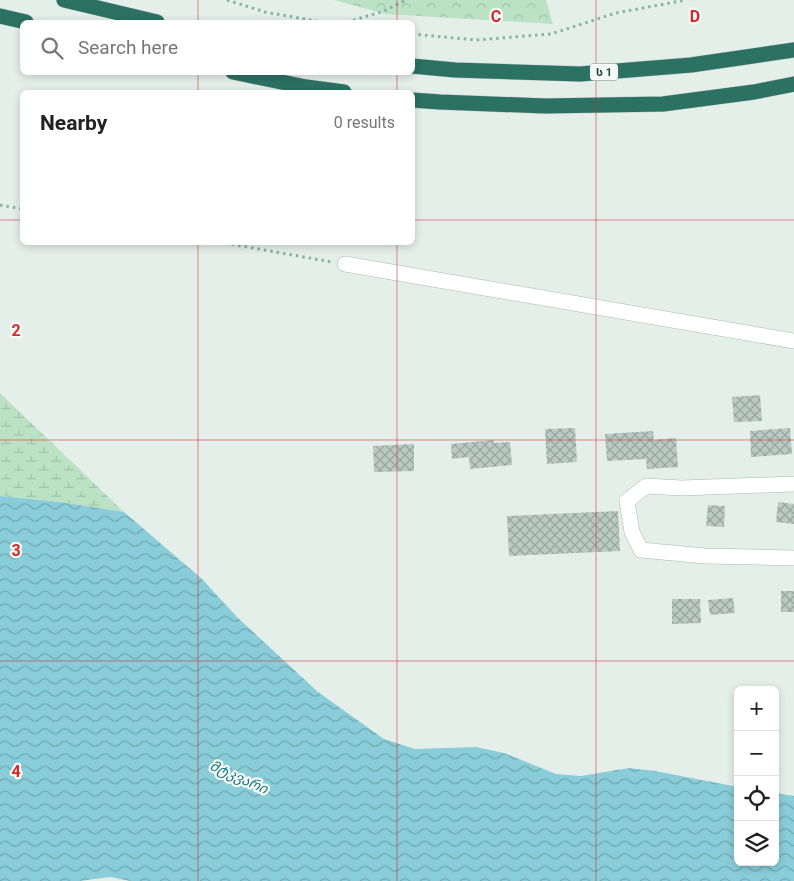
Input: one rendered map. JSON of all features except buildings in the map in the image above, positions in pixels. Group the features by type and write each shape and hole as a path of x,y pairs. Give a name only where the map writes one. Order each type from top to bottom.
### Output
{"highway":[{"path":"64,0 149,20"},
{"path":"0,16 20,21"},
{"name":"ს 1","path":"415,66 455,70 580,74 692,65 794,50"},
{"path":"247,75 329,90"},
{"path":"415,100 545,106 664,104 754,92 794,84"}],"street":[{"path":"345,264 794,341"},
{"path":"794,484 681,488 646,486 627,501 632,532 641,550 705,556 794,558"}],"path":[{"path":"227,0 265,12 311,20"},
{"path":"354,20 384,11 406,0"},
{"path":"415,34 476,40 551,34 616,14 686,0"},
{"path":"0,205 20,209"},
{"path":"236,245 345,264"}],"green space":[{"path":"334,0 546,0 553,24 385,14"},
{"path":"0,393 124,512 60,502 0,496"}],"water":[{"name":"მტკვარი","path":"0,496 60,502 124,512 202,579 237,617 318,692 384,739 415,749 476,747 504,753 556,774 581,776 629,768 734,786 734,866 779,866 779,794 794,796 794,881 130,881 110,877 80,881 0,881"}]}
